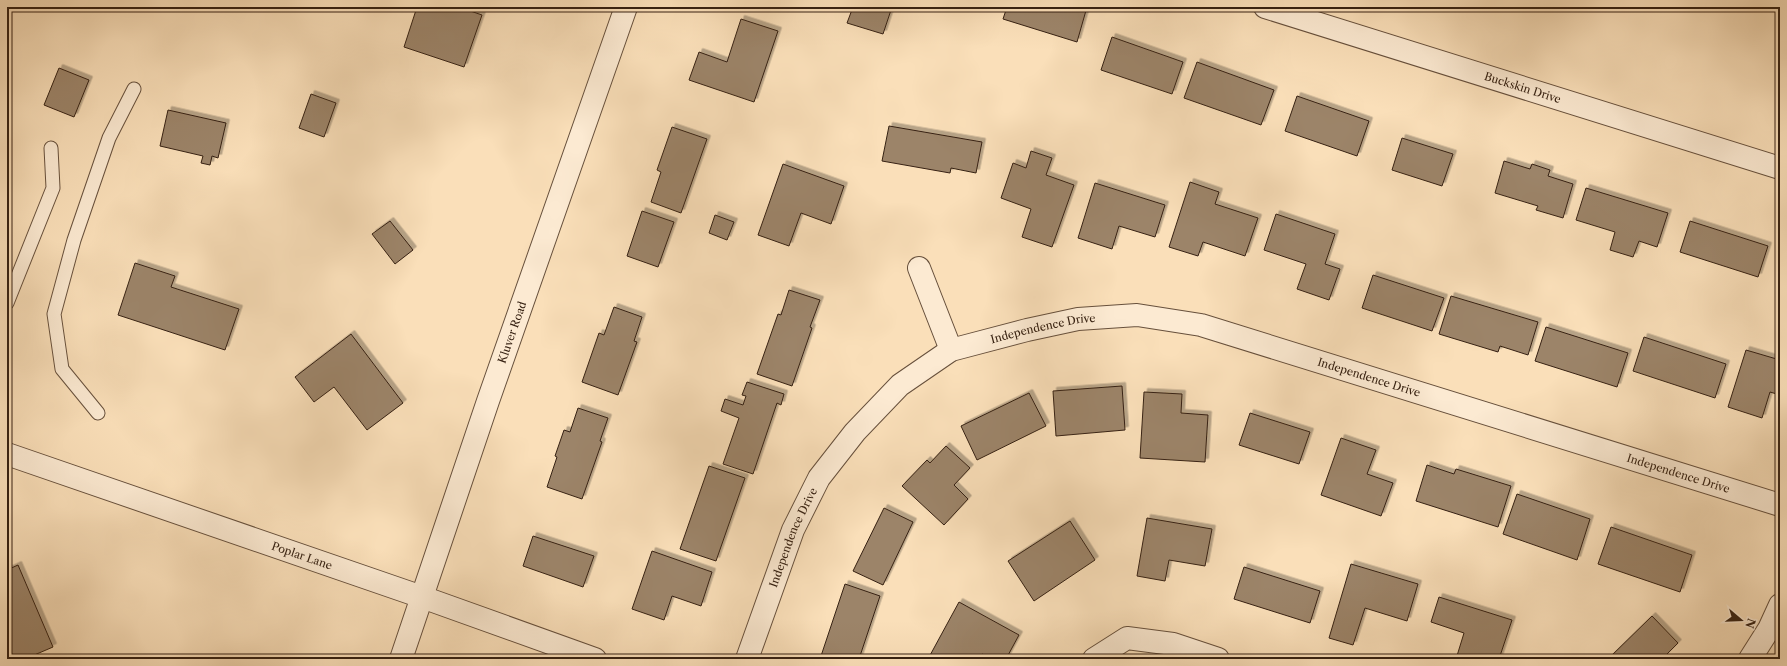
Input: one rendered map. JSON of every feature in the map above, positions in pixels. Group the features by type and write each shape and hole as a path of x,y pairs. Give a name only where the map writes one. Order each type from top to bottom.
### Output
{"street":[{"name":"Kluver Road","path":"401,659 488,401 626,7"},
{"name":"Buckskin Drive","path":"1265,7 1780,168"},
{"path":"919,268 951,350"},
{"name":"Independence Drive","path":"747,659 794,530 819,478 855,432 900,386 951,350 1027,330 1078,319 1137,315 1201,325 1780,505"},
{"name":"Poplar Lane","path":"7,454 422,597 595,659"},
{"path":"1750,659 1769,629 1780,605"},
{"path":"1094,659 1127,638 1173,644 1218,659"}],"lane":[{"path":"98,413 62,369 54,314 74,240 109,138 134,89"},
{"path":"7,303 53,188 51,148"}],"building":[{"path":"417,7 459,7 482,15 464,67 404,47"},
{"path":"853,7 892,7 883,34 847,23"},
{"path":"1007,7 1087,7 1077,42 1003,19"},
{"path":"741,19 778,31 754,102 689,80 699,52 727,62"},
{"path":"1112,37 1183,62 1172,94 1101,70"},
{"path":"1197,62 1274,90 1261,125 1184,98"},
{"path":"59,68 89,80 74,117 44,105"},
{"path":"311,94 336,103 324,137 299,128"},
{"path":"1297,96 1369,121 1357,156 1285,131"},
{"path":"168,110 226,123 218,158 212,156 210,165 201,163 203,156 160,146"},
{"path":"889,126 982,142 976,173 951,168 950,173 882,161"},
{"path":"672,127 707,139 681,213 651,202 661,172 657,170"},
{"path":"1402,138 1453,154 1442,186 1392,170"},
{"path":"1031,151 1052,158 1046,175 1074,185 1052,247 1022,237 1031,209 1001,198 1013,163 1026,168"},
{"path":"1504,161 1530,169 1532,164 1550,170 1548,176 1573,184 1563,218 1536,210 1538,206 1495,193"},
{"path":"783,164 844,186 831,224 801,213 789,246 758,235"},
{"path":"1190,182 1219,192 1215,204 1258,218 1245,256 1203,242 1198,256 1169,247"},
{"path":"1095,183 1165,205 1155,237 1119,226 1112,249 1078,238"},
{"path":"1586,188 1668,213 1657,247 1639,241 1633,257 1610,250 1615,232 1576,220"},
{"path":"642,211 674,222 658,267 627,256"},
{"path":"1276,214 1335,234 1325,264 1340,269 1329,300 1297,289 1306,264 1264,250"},
{"path":"715,215 734,222 727,240 709,233"},
{"path":"390,221 413,250 395,264 372,234"},
{"path":"1690,221 1768,246 1758,277 1680,252"},
{"path":"135,263 175,276 171,287 239,309 225,350 118,315"},
{"path":"1373,275 1444,298 1432,331 1362,308"},
{"path":"789,290 820,300 792,386 757,374 778,314 781,315"},
{"path":"1451,296 1538,322 1528,355 1500,346 1498,352 1439,334"},
{"path":"614,307 642,317 634,341 637,342 618,395 582,382 599,333 604,335"},
{"path":"1546,327 1628,353 1617,387 1535,361"},
{"path":"351,334 403,403 367,430 334,387 314,402 295,377"},
{"path":"1644,337 1726,364 1715,398 1633,371"},
{"path":"1746,350 1780,360 1780,395 1770,392 1762,418 1728,407"},
{"path":"747,382 784,394 781,405 777,403 753,474 723,464 739,418 721,411 725,399 743,405 746,396 742,395"},
{"path":"1122,386 1125,430 1056,436 1053,391"},
{"path":"1144,392 1182,394 1181,413 1208,415 1205,462 1140,458"},
{"path":"1029,393 1046,426 977,460 961,426"},
{"path":"578,408 608,418 600,441 602,442 582,499 547,487 564,430 570,432"},
{"path":"1250,413 1310,432 1299,464 1239,445"},
{"path":"1341,438 1376,450 1367,474 1393,483 1381,516 1321,495"},
{"path":"946,446 970,468 954,485 968,499 944,525 902,486 927,460 930,463"},
{"path":"1427,465 1454,474 1456,469 1511,486 1498,527 1416,501"},
{"path":"709,466 745,478 716,561 680,549"},
{"path":"1517,494 1590,519 1577,560 1503,534"},
{"path":"884,508 913,522 883,585 853,571"},
{"path":"1147,518 1212,529 1205,566 1169,560 1165,581 1137,576"},
{"path":"1070,521 1095,560 1034,601 1008,561"},
{"path":"1611,527 1692,555 1680,592 1598,564"},
{"path":"533,536 594,556 583,587 523,566"},
{"path":"652,551 712,572 701,606 672,596 664,620 632,609"},
{"path":"1351,564 1418,584 1407,621 1365,608 1353,645 1329,638"},
{"path":"18,565 53,647 25,659 14,659 7,642 7,570"},
{"path":"1244,567 1320,591 1310,623 1234,599"},
{"path":"845,584 880,596 859,659 820,659"},
{"path":"1439,597 1512,620 1499,659 1456,659 1464,633 1431,622"},
{"path":"959,602 1019,635 1006,659 992,659 982,654 979,659 928,659"},
{"path":"1652,616 1678,643 1662,659 1608,659"}]}
